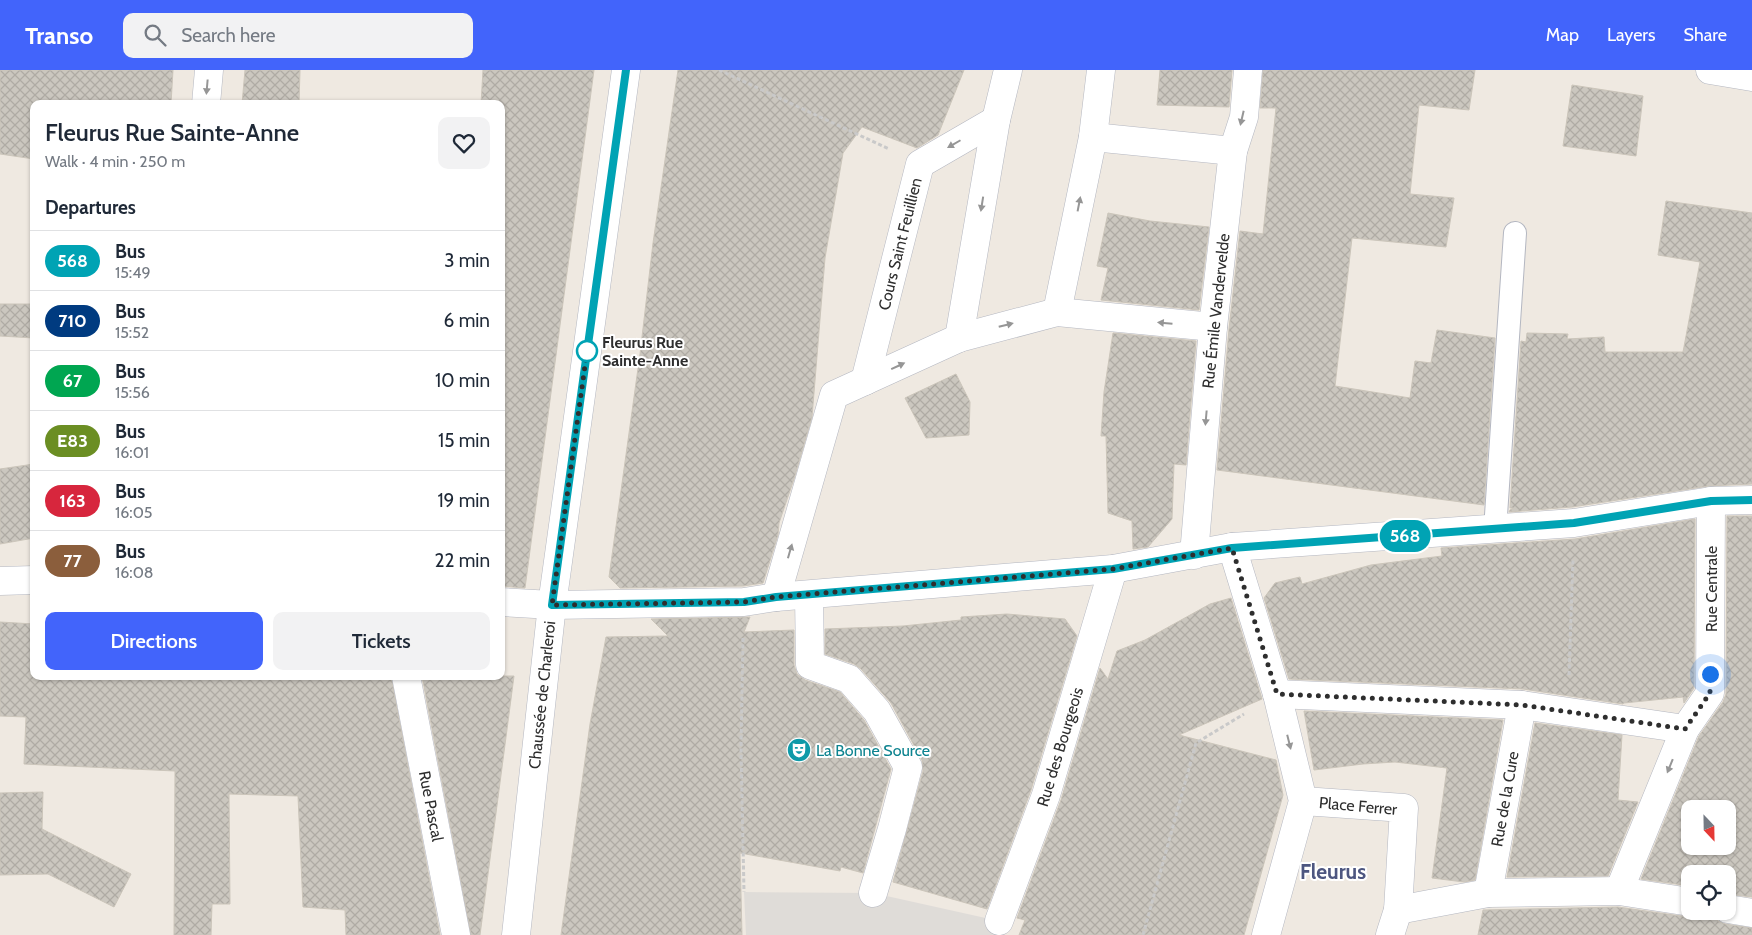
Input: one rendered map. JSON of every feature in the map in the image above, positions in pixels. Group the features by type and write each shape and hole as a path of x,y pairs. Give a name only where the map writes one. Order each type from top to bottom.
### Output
{"street":[{"path":"206,100 209,70"},
{"name":"Chaussée de Charleroi","path":"516,935 552,605 626,70"},
{"path":"959,338 996,120 1008,70"},
{"path":"1057,312 1092,137 1101,70"},
{"name":"Rue Émile Vandervelde","path":"1194,555 1213,327 1232,151 1244,117 1248,70"},
{"path":"1710,70 1752,77"},
{"name":"Cours Saint Feuillien","path":"865,381 920,164 996,120"},
{"path":"1092,137 1232,151"},
{"path":"776,597 834,395 959,338 1057,312 1213,327"},
{"path":"505,602 552,605 744,602 776,597 1113,569 1232,548 1574,523 1711,501 1752,500"},
{"name":"Rue Centrale","path":"1619,890 1685,729 1710,693 1711,501"},
{"name":"Place Ferrer","path":"1232,548 1277,694 1303,801 1266,935"},
{"name":"Rue des Bourgeois","path":"999,921 1046,795 1113,569"},
{"path":"0,581 30,580"},
{"path":"809,595 810,665 849,679 877,711 908,767 873,893"},
{"name":"Rue Pascal","path":"407,680 456,935"},
{"path":"1277,694 1522,705 1685,729"},
{"name":"Rue de la Cure","path":"1488,893 1522,705"},
{"name":"Place Ferrer","path":"1303,801 1404,808 1394,922 1488,893 1619,890 1681,900"},
{"path":"1736,910 1752,913"}],"lane":[{"path":"1495,530 1515,233"}],"path":[{"path":"719,70 920,164"},
{"path":"1568,712 1574,523"},
{"path":"744,602 741,748 744,892"},
{"path":"1143,935 1196,743 1277,694"}],"shaded area":[{"path":"744,892 873,893 999,921 995,935 746,935"}],"building":[{"path":"0,70 173,70 171,100 30,100 30,158 0,154"},
{"path":"245,70 300,70 299,100 242,100"},
{"path":"483,70 594,70 525,588 505,586 505,100 481,100"},
{"path":"678,70 964,70 938,135 917,148 862,127 843,153 825,258 812,417 779,523 778,535 763,583 743,586 620,588 609,577"},
{"path":"1160,70 1232,70 1229,107 1157,105"},
{"path":"1263,70 1475,70 1469,110 1419,105 1410,194 1454,198 1446,247 1352,238 1335,386 1410,398 1415,361 1431,363 1437,330 1495,338 1484,505 1217,470 1229,329 1240,231 1263,234 1276,108 1260,108"},
{"path":"1572,85 1643,96 1636,156 1563,146"},
{"path":"1666,201 1752,213 1752,484 1709,486 1572,507 1509,512 1513,508 1510,508 1521,341 1526,342 1527,333 1568,334 1567,339 1604,337 1605,352 1683,352 1700,262 1658,255"},
{"path":"1108,213 1150,221 1209,227 1199,310 1101,300 1108,268 1097,266"},
{"path":"0,304 30,304 30,338 0,336"},
{"path":"1113,333 1196,341 1186,465 1174,464 1172,519 1148,547 1133,549 1132,521 1108,513 1106,436 1101,436 1104,392"},
{"path":"956,374 970,402 969,435 926,438 905,398"},
{"path":"30,465 30,539 0,544 0,469"},
{"path":"1727,516 1752,516 1752,897 1736,895 1736,865 1681,865 1681,885 1641,879 1699,736 1723,702 1726,694"},
{"path":"1695,519 1694,688 1684,703 1683,697 1623,704 1523,689 1289,679 1264,598 1275,583 1300,577 1302,584 1371,565 1442,556 1441,548 1575,539"},
{"path":"1231,598 1262,699 1179,735 1276,760 1283,795 1244,935 1019,935 1025,920 1017,918 1061,800 1100,668 1108,679 1117,651 1145,640 1210,604"},
{"path":"1007,614 1065,619 1077,636 1031,790 987,909 893,882 923,771 922,760 891,703 861,669 854,664 825,654 825,629 903,626 961,620 961,617"},
{"path":"750,617 744,632 794,630 794,665 797,674 805,680 840,692 864,720 891,769 863,873 841,867 840,871 740,853 742,935 561,935 590,724 606,637 668,636 651,619"},
{"path":"0,622 30,624 30,680 392,680 440,935 346,935 345,910 303,907 298,796 229,794 230,904 212,904 211,935 174,935 175,771 24,764 26,717 0,716"},
{"path":"505,676 514,676 480,935 471,935 423,680 505,680"},
{"path":"1304,711 1503,720 1475,880 1464,882 1432,878 1447,768 1395,762 1314,770"},
{"path":"1535,723 1622,735 1618,800 1638,802 1608,876 1507,877"},
{"path":"43,792 42,829 131,874 114,907 48,874 0,875 0,793"},
{"path":"1618,907 1681,916 1681,920 1718,920 1725,924 1752,928 1752,935 1478,935 1483,910"}],"bus line":[{"name":"568","path":"626,70 552,605 744,602 776,597 1113,569 1232,548 1574,523 1711,501 1752,500"}],"place":[{"name":"Fleurus Rue Sainte-Anne","path":"587,351"},
{"name":"La Bonne Source","path":"799,750"}],"district":[{"name":"Fleurus","path":"1333,871"}],"route":[{"path":"587,351 552,605 744,602 776,597 1113,569 1232,548 1277,694 1522,705 1685,729 1710,693 1710,674"}]}
